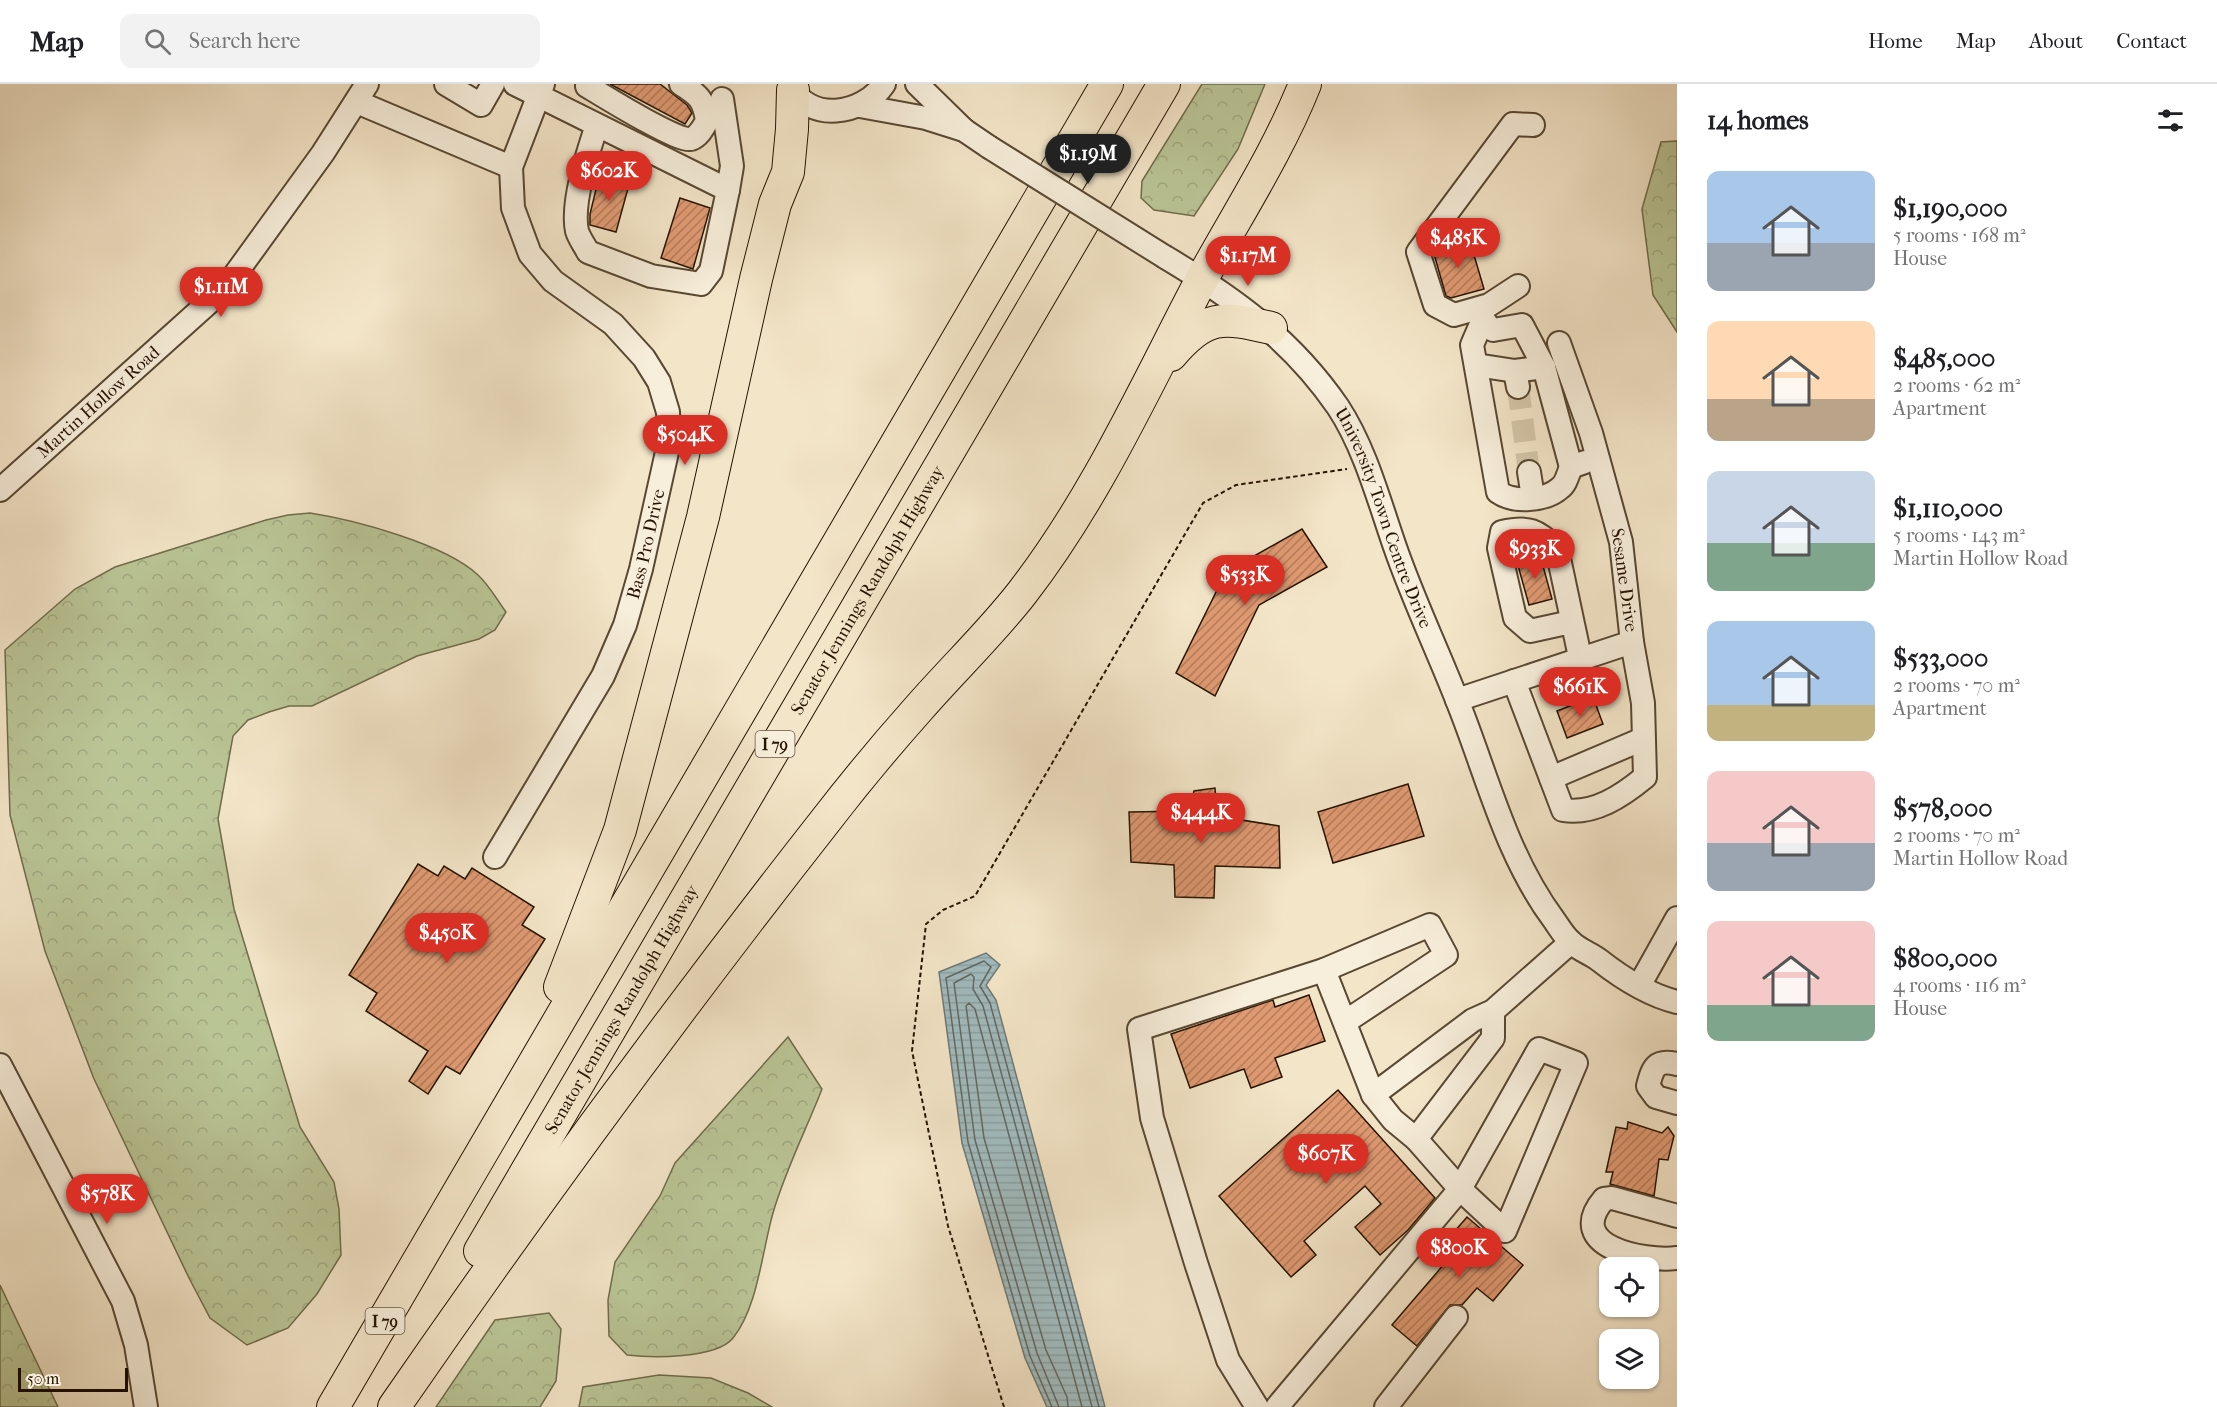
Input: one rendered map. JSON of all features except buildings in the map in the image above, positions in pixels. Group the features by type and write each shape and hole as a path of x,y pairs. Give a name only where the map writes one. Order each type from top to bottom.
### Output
{"highway":[{"name":"I 79","path":"333,1407 1107,84"},
{"name":"Senator Jennings Randolph Highway","path":"392,1407 768,756 1164,84"},
{"path":"392,1407 495,1260 667,1025 830,814 920,706 981,642 1034,577 1066,533 1108,463 1203,279 1289,125 1305,84"},
{"path":"436,1234 498,1104 557,995 620,830 703,517 775,204 788,172 792,129 791,87"},
{"path":"1153,376 1186,338 1212,322 1234,319 1270,328"}],"street":[{"path":"446,84 481,105 493,84"},
{"path":"515,84 541,90 590,121 728,189"},
{"path":"586,85 668,132 682,139 690,139 699,133 707,122 705,104 700,95 681,84"},
{"path":"860,106 877,94 884,84"},
{"name":"University Town Centre Drive","path":"917,84 964,130 1203,279 1270,328 1300,359 1338,408 1365,466 1405,576 1457,700 1512,850 1540,901 1571,942 1597,958 1617,975 1663,999 1677,1002"},
{"path":"586,85 591,98 590,121 578,204 577,231 588,252 651,276 701,284 711,271 732,166 721,90"},
{"name":"University Town Centre Drive","path":"791,87 818,108 834,111 860,106 926,118 964,130"},
{"name":"Bass Pro Drive","path":"495,856 603,676 620,635 641,569 669,443 668,412 659,382 644,358 613,324 553,281 530,254 513,208 511,167 541,90"},
{"path":"362,93 511,167"},
{"name":"Martin Hollow Road","path":"0,490 226,287 271,228 362,93"},
{"path":"1518,286 1489,305 1454,315 1435,304 1418,252 1513,124 1533,125"},
{"path":"662,155 668,132"},
{"path":"1522,325 1544,367 1571,467 1562,487 1552,494 1515,500 1498,492 1476,365 1472,345 1491,331 1522,325"},
{"name":"Sesame Drive","path":"1457,700 1580,657 1632,642 1621,542 1598,458 1559,343"},
{"path":"1476,365 1517,379 1544,367"},
{"path":"1571,467 1598,458"},
{"path":"1530,472 1533,497"},
{"path":"1571,622 1530,631 1515,618 1499,548 1502,532 1522,527 1544,537 1557,549 1580,657"},
{"path":"1514,681 1563,810 1578,813 1622,797 1645,777 1643,703 1632,642"},
{"path":"1551,778 1643,739"},
{"path":"1639,986 1677,918"},
{"path":"1257,1407 1228,1360 1196,1263 1152,1118 1139,1029 1324,970 1430,925 1446,956 1345,1022"},
{"path":"1373,1095 1473,1020 1493,1011 1571,942"},
{"path":"1277,1407 1460,1189 1539,1049 1576,1063 1505,1231 1460,1189 1416,1139 1393,1120 1373,1095 1324,970"},
{"path":"1416,1139 1493,1038 1493,1011"},
{"path":"1677,1064 1664,1060 1658,1064 1652,1069 1648,1086 1656,1098 1677,1103"},
{"path":"0,1065 123,1301 136,1345 146,1407"},
{"path":"1677,1216 1604,1198 1598,1205 1594,1226 1595,1235 1605,1246 1656,1260 1677,1258"},
{"path":"1386,1407 1456,1317"}],"path":[{"path":"1004,1407 948,1226 912,1051 926,924 943,910 975,896 1203,503 1236,485 1365,466"}],"green space":[{"path":"1202,84 1265,84 1238,149 1194,216 1154,210 1141,198 1142,181"},
{"path":"1677,141 1677,332 1653,295 1642,209 1661,142"},
{"path":"310,513 351,521 398,535 444,553 478,575 506,612 495,630 479,639 417,656 312,706 289,706 248,720 233,736 218,819 234,909 300,1127 334,1182 339,1209 341,1255 317,1294 288,1328 247,1345 210,1318 189,1278 94,1079 45,951 10,815 5,650 75,589 115,567 266,520"},
{"path":"788,1037 822,1089 778,1197 754,1295 741,1325 733,1338 725,1345 713,1350 683,1356 627,1355 609,1336 608,1300 615,1262 660,1196 675,1163"},
{"path":"0,1285 58,1407 0,1407"},
{"path":"549,1313 561,1329 556,1381 540,1407 436,1407 495,1320"},
{"path":"659,1375 711,1378 748,1393 772,1407 579,1407 583,1387"}],"water":[{"path":"986,953 1000,965 986,985 996,1000 1105,1407 1047,1407 1025,1358 962,1143 939,972"}],"tunnel":[{"path":"1518,387 1529,472"}]}
